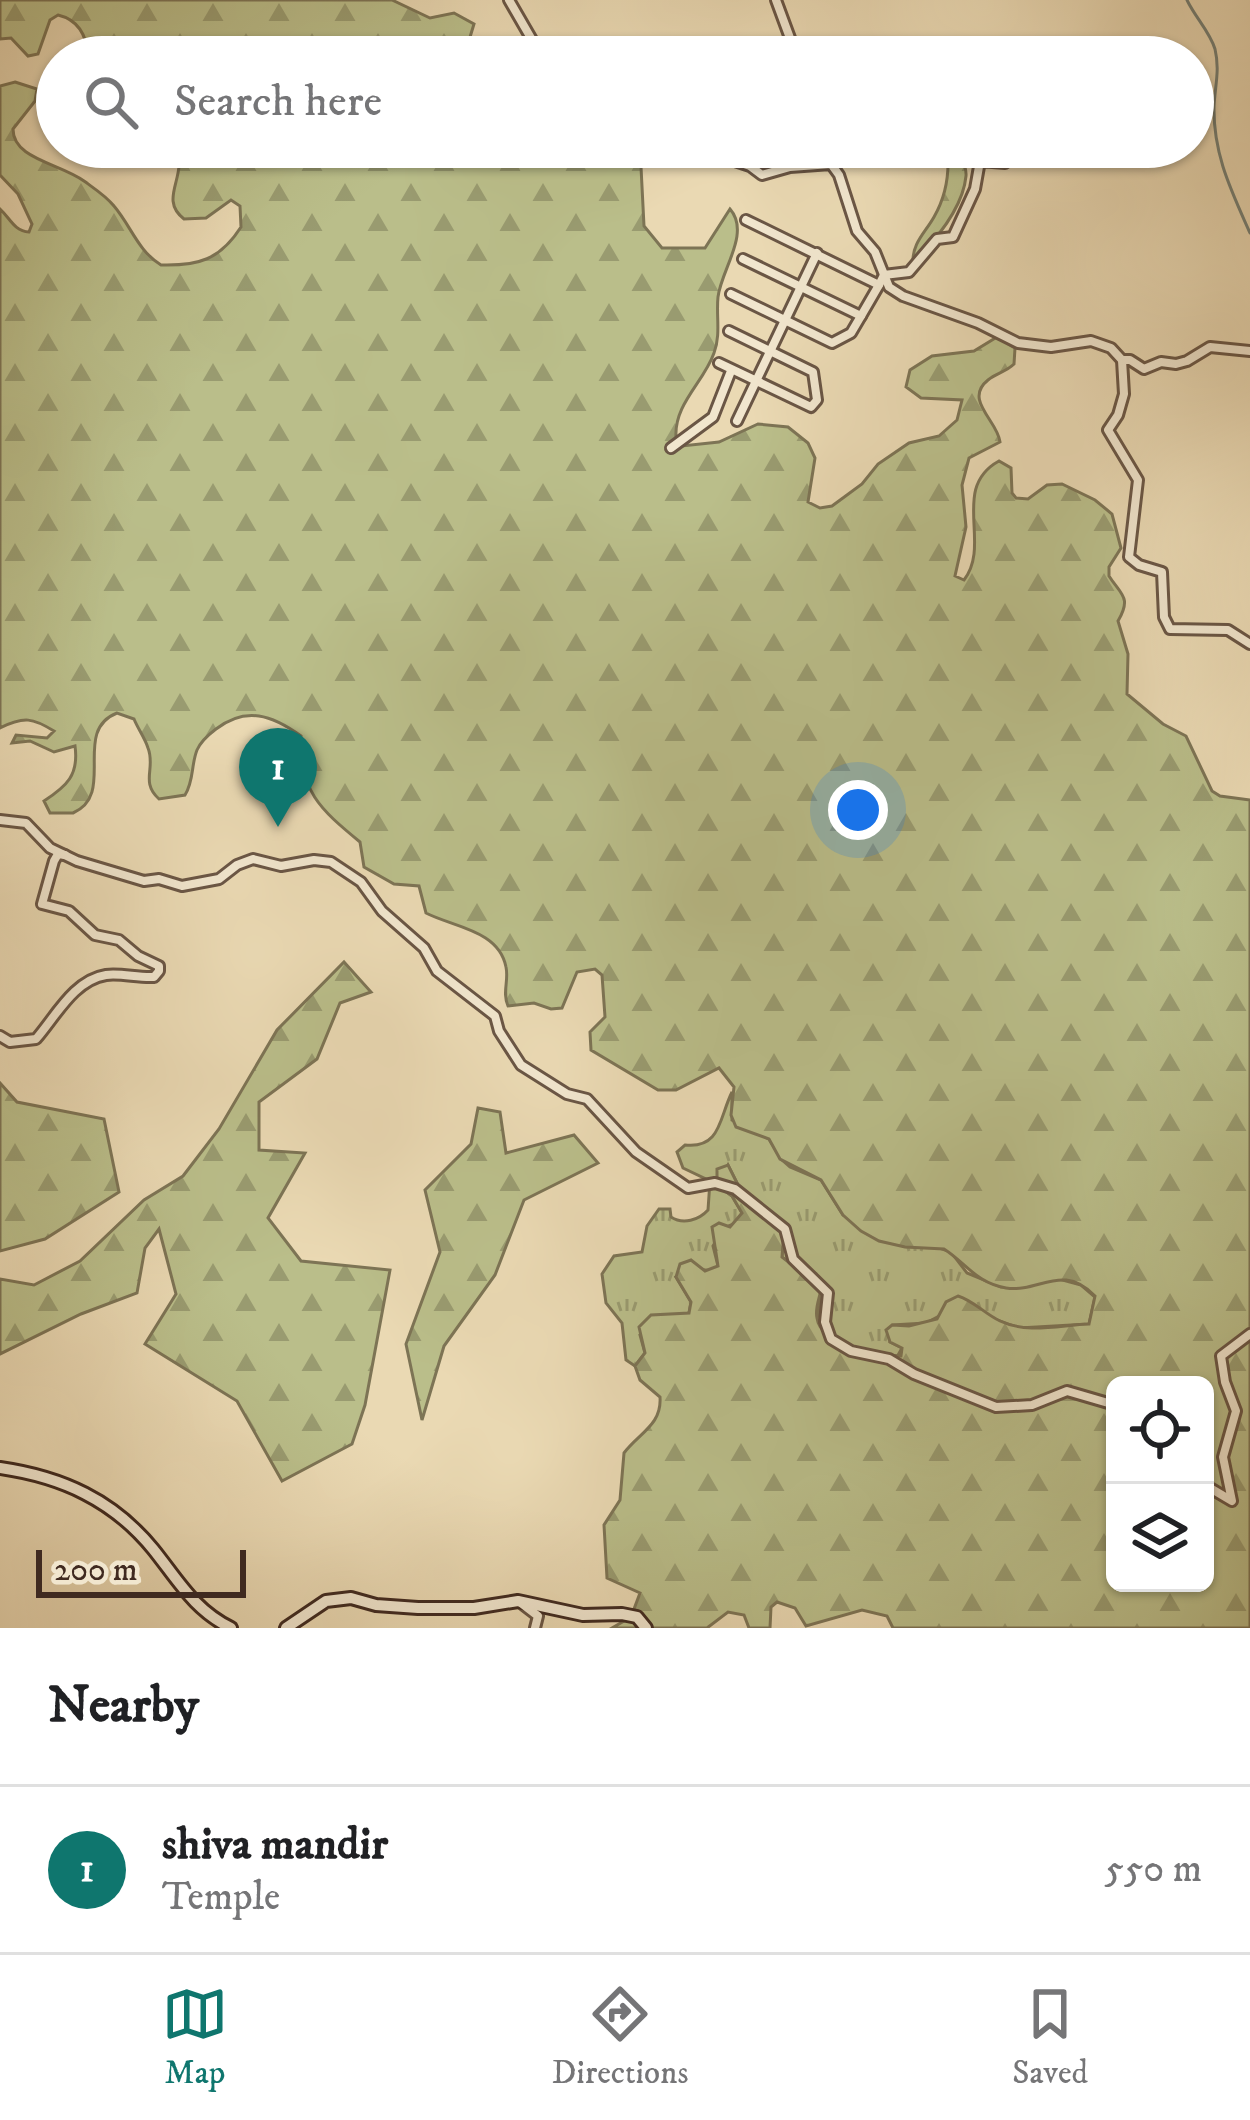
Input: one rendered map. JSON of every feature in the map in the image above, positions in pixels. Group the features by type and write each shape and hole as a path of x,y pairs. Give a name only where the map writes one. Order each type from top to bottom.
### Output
{"street":[{"path":"509,0 530,36"},
{"path":"776,0 789,36"},
{"path":"753,168 762,175 786,168"},
{"path":"834,168 851,219 875,252 882,280"},
{"path":"731,294 832,343 851,333 882,280 908,272 937,239 950,240 976,189 979,168"},
{"path":"746,220 882,280 902,296 1018,343 1097,342 1111,348 1122,360 1124,394 1108,430 1138,480 1129,557 1162,572 1164,617 1170,629 1228,631 1250,644"},
{"path":"737,422 817,254"},
{"path":"742,259 861,316"},
{"path":"719,363 811,407 817,400 813,372 729,331"},
{"path":"1122,360 1144,369 1161,362 1187,361 1210,347 1250,351"},
{"path":"671,448 712,417 731,371"},
{"path":"0,820 26,824 50,848 67,855 144,881 159,879 182,886 219,879 253,859 281,866 331,862 361,882 382,911 424,948 437,971 494,1016 521,1065 567,1094 587,1099 636,1152 688,1187 715,1183 735,1189 784,1229 793,1259 828,1293 825,1322 831,1339 851,1351 889,1359 914,1375 996,1407 1032,1405 1067,1391 1106,1402"},
{"path":"0,1036 10,1042 36,1039 76,989 89,980 110,974 154,977 159,971 159,966 138,956 127,944 89,931 69,910 42,904 54,861 58,854 67,855"},
{"path":"1214,1490 1232,1501 1222,1457 1237,1412 1221,1357 1250,1334"},
{"path":"0,1468 87,1491 152,1548 195,1604 232,1628"},
{"path":"286,1628 316,1606 340,1598 418,1608 474,1608 518,1601 583,1615 622,1614 638,1618 646,1628"},
{"path":"518,1601 538,1616 536,1628"}],"green space":[{"path":"0,0 392,0 430,18 454,13 474,24 470,36 83,36 71,21 58,15 50,20 44,36 36,36 36,54 28,56 11,38 0,39"},
{"path":"15,82 36,89 35,101 13,129 21,147 36,158 36,168 58,168 104,196 146,253 161,265 207,259 241,227 240,206 231,200 206,218 184,219 173,203 179,168 641,168 644,226 662,248 705,248 730,209 736,219 736,240 718,297 716,346 680,414 676,437 682,446 719,442 758,424 788,427 808,443 815,458 808,502 820,508 832,506 909,443 939,436 957,420 962,400 921,398 906,387 910,370 932,356 974,351 997,337 1015,348 1014,364 988,380 979,395 1000,442 969,458 962,485 966,527 955,576 964,580 972,566 977,486 999,461 1011,468 1016,498 1028,499 1047,485 1062,484 1095,500 1112,514 1121,548 1109,576 1124,601 1118,621 1128,654 1127,694 1186,736 1212,791 1250,800 1250,1628 893,1628 887,1616 862,1610 806,1626 795,1608 777,1602 771,1607 770,1628 749,1628 744,1615 728,1612 707,1628 612,1628 631,1617 640,1593 607,1578 604,1525 620,1500 624,1453 653,1422 660,1407 660,1397 640,1380 635,1366 645,1353 639,1327 651,1315 689,1313 691,1302 676,1277 680,1264 691,1260 705,1271 718,1266 712,1227 719,1223 730,1227 742,1213 732,1196 717,1185 717,1169 728,1165 743,1195 784,1230 782,1257 821,1281 816,1313 821,1328 852,1347 901,1356 902,1348 890,1342 886,1330 892,1325 937,1319 946,1302 958,1296 1000,1321 1032,1328 1089,1324 1095,1296 1083,1286 1061,1280 1006,1288 979,1277 944,1249 905,1247 861,1231 843,1215 821,1180 780,1159 769,1139 736,1127 731,1115 734,1087 719,1068 676,1090 658,1090 591,1050 590,1032 605,1017 602,975 595,969 577,972 562,1008 534,1003 508,1006 506,967 494,945 473,931 426,913 419,886 394,884 364,867 360,842 323,808 308,785 301,736 280,723 259,716 227,722 199,747 185,795 159,799 150,787 145,741 134,719 117,713 97,734 92,792 86,804 73,813 50,813 44,801 70,779 75,746 54,752 30,741 12,743 16,735 47,738 54,731 34,721 0,728 0,209 13,224 29,232 32,224 18,194 0,175 0,86"},
{"path":"947,168 966,168 964,188 946,224 913,263 917,244 944,192"},
{"path":"344,962 371,992 340,1003 317,1059 259,1102 259,1150 305,1153 268,1218 301,1261 390,1270 365,1405 352,1444 282,1481 237,1401 145,1344 176,1294 159,1229 145,1248 137,1293 0,1354 0,1279 34,1285 80,1261 144,1200 183,1176 219,1129 277,1030"},
{"path":"0,1083 17,1102 104,1119 119,1192 45,1239 0,1251"},
{"path":"732,1092 732,1120 769,1139 790,1167 821,1180 843,1215 951,1252 967,1273 1001,1287 1059,1279 1081,1285 1095,1297 1089,1324 1019,1328 997,1320 943,1314 926,1323 893,1325 890,1342 902,1348 897,1357 840,1341 817,1319 823,1289 782,1257 784,1231 743,1195 728,1165 717,1185 732,1196 742,1213 736,1223 724,1228 713,1246 718,1266 676,1277 691,1302 689,1313 671,1317 640,1335 645,1353 635,1366 626,1360 622,1323 606,1303 602,1274 614,1256 642,1252 647,1226 659,1209 670,1209 671,1217 686,1221 708,1210 710,1181 683,1168 677,1152 712,1137"},
{"path":"478,1108 500,1112 506,1153 574,1135 598,1163 524,1200 495,1275 444,1346 422,1420 406,1344 440,1252 425,1190 471,1144"}],"waterway":[{"path":"1187,0 1209,36"},
{"path":"1214,47 1214,106"},
{"path":"1214,106 1224,171 1250,233"}],"place":[{"name":"shiva mandir","path":"278,827"}]}
